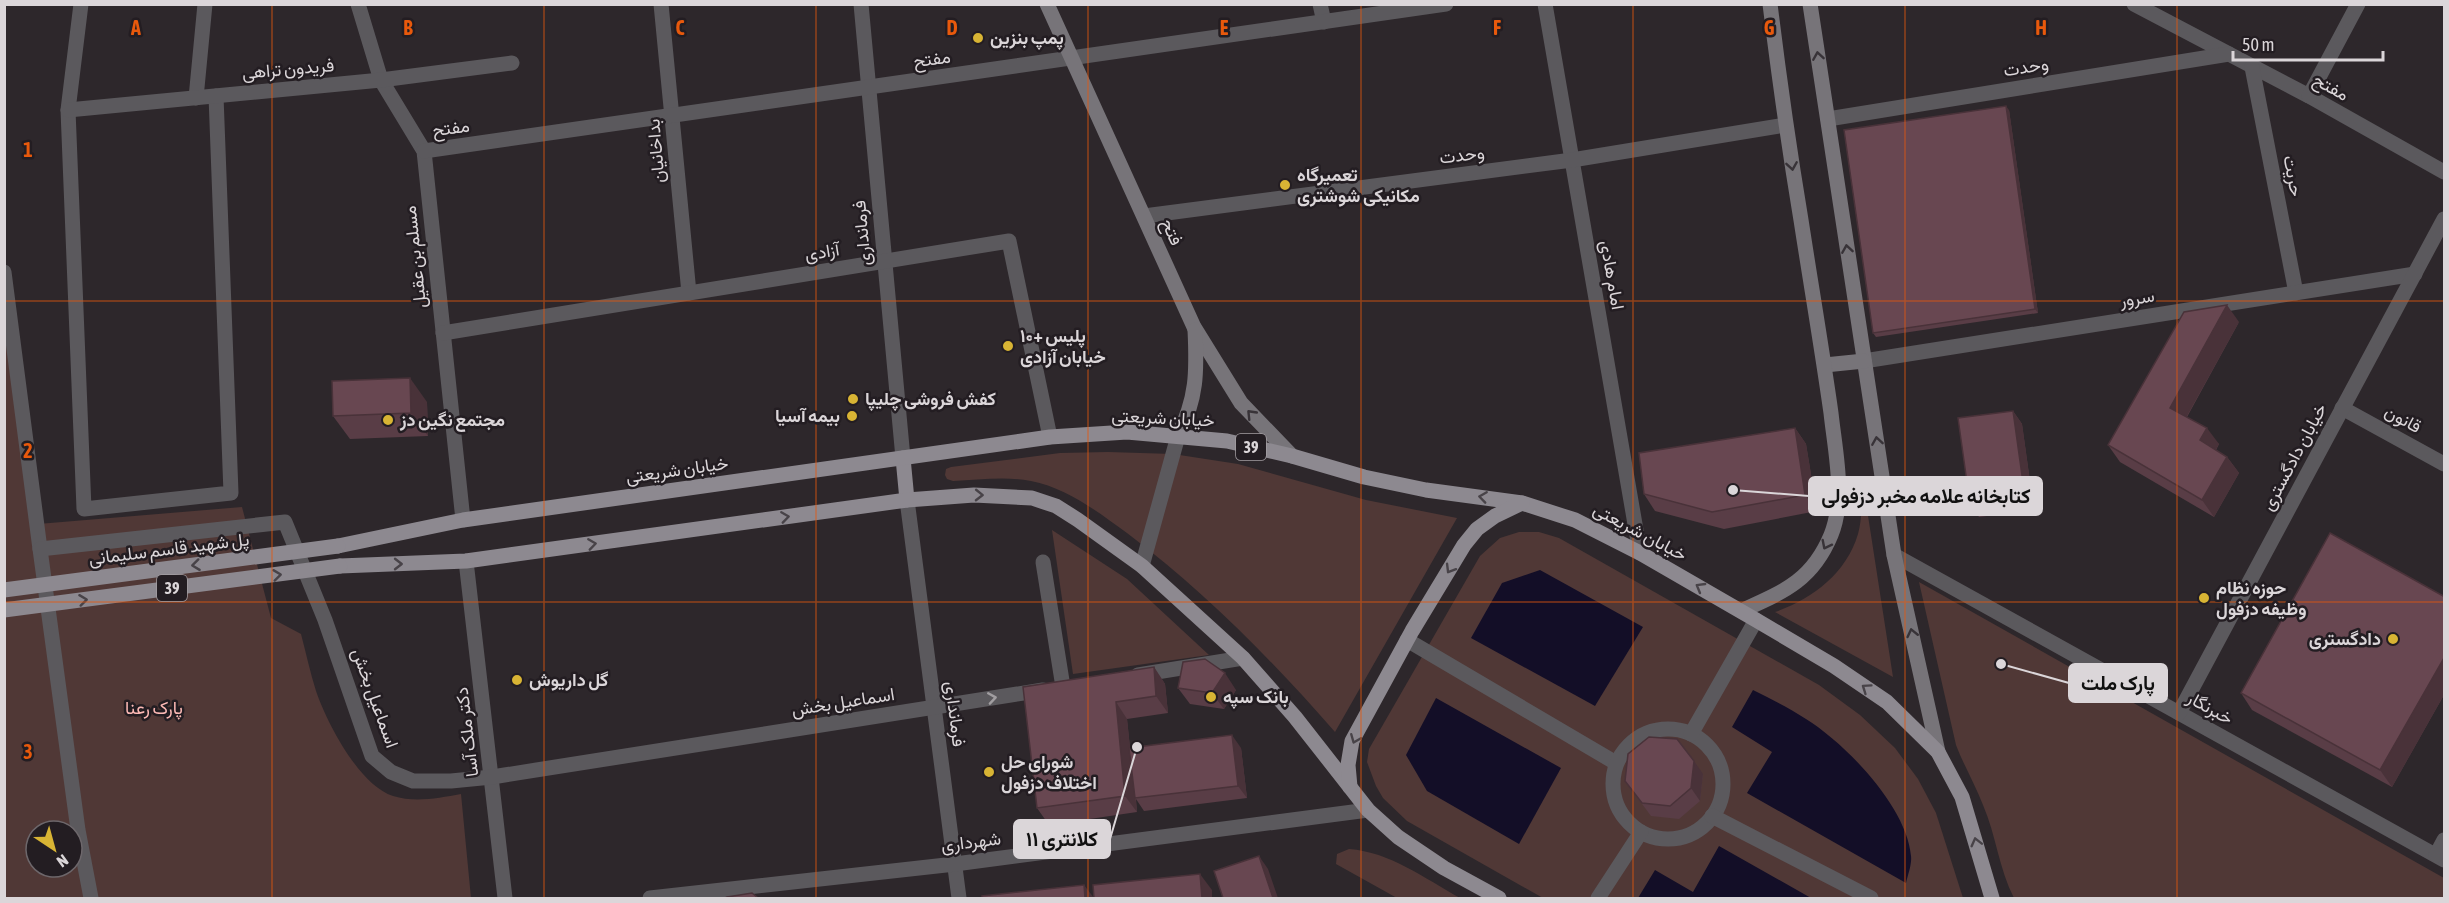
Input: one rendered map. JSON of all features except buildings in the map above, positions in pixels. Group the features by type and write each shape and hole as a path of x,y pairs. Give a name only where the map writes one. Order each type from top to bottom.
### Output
{"main road":[{"name":"فتح","path":"1047,4 1194,327 1241,403 1292,456"},
{"path":"1741,611 1786,591 1815,566 1832,533 1837,502 1837,464 1825,365 1785,125 1770,4"},
{"path":"1810,4 1894,555 1938,752"},
{"path":"1178,436 1195,394 1197,372 1194,327"},
{"path":"1825,365 1864,361"},
{"name":"خیابان شریعتی","path":"338,546 463,520 1050,437 1126,432 1227,441 1292,456 1364,477 1416,488 1522,502 1575,520 1640,553 1834,666 1887,702 1938,752 1962,797 1992,898"},
{"path":"903,458 907,500"},
{"name":"39","path":"4,610 340,566 466,561 907,500 974,495 1032,498 1056,506 1142,566 1243,658 1295,717 1368,810 1416,850 1499,898"},
{"path":"1350,787 1348,765 1352,741 1407,640 1471,537 1495,516 1522,502"},
{"name":"پل شهید قاسم سلیمانی","path":"4,590 338,546"}],"street":[{"path":"81,4 68,110 84,509 231,494 216,96"},
{"path":"196,98 205,4"},
{"name":"مسلم بن عقیل","path":"358,4 381,80 424,151 463,520"},
{"name":"بداخانیان","path":"661,4 688,293"},
{"name":"فرمانداری","path":"861,4 903,458"},
{"path":"1320,4 1324,22"},
{"name":"مفتح","path":"424,151 1446,4"},
{"name":"امام هادی","path":"1545,4 1640,553"},
{"name":"مفتح","path":"2134,4 2309,96 2445,172"},
{"path":"2309,96 2358,4"},
{"name":"وحدت","path":"1828,119 2229,54"},
{"name":"فریدون تراهی","path":"68,110 381,80 512,63"},
{"name":"حریت","path":"2252,67 2296,293"},
{"name":"وحدت","path":"1144,216 1572,160 1785,125"},
{"name":"خیابان دادگستری","path":"2179,713 2445,219"},
{"name":"آزادی","path":"443,333 1009,241 1050,437"},
{"path":"4,272 78,830 91,898"},
{"name":"سرور","path":"1864,361 2415,274"},
{"name":"قانون","path":"2343,408 2445,464"},
{"path":"1142,566 1178,436"},
{"name":"فرمانداری","path":"907,500 959,898"},
{"name":"اسماعیل بخش","path":"40,549 285,522 326,620 372,756 391,772 413,781 451,781 492,777 1069,686 1043,562"},
{"name":"خبرنگار","path":"1894,555 2440,858"},
{"name":"دکتر ملک آسا","path":"466,561 505,898"},
{"path":"1691,734 1756,620"},
{"path":"1407,640 1616,763"},
{"path":"1119,678 1243,658"},
{"path":"1666,729 1691,734 1712,751 1719,763 1723,790 1712,816 1703,826 1680,838 1660,838 1641,832 1621,814 1616,802 1613,789 1616,763 1623,752 1641,735 1666,729"},
{"name":"شهرداری","path":"650,898 955,864 1368,810"},
{"path":"1712,816 1871,898"},
{"path":"1598,898 1641,832"},
{"path":"2440,858 2445,840"}],"green space":[{"name":"پارک رعنا","path":"4,272 38,524 242,507 271,618 301,634 321,704 336,735 357,766 380,790 393,796 418,799 461,794 471,898 5,898"},
{"path":"1060,453 1173,454 1238,464 1366,500 1457,518 1335,732 1262,653 1210,602 1155,555 1093,509 1057,489 1031,481 1002,479 953,481 947,479 945,475 946,469 951,467"},
{"path":"1862,477 1893,677 1775,612 1789,607 1814,592 1836,573 1845,561 1853,548 1860,527"},
{"path":"1052,530 1127,579 1209,655 1073,674"},
{"path":"1519,532 1539,532 1559,538 1819,685 1860,715 1895,748 1918,779 1936,813 1963,898 1543,898 1407,821 1383,798 1376,786 1367,762 1369,749 1480,556 1500,538"},
{"path":"1919,582 2444,878 2444,898 2014,898 1980,797 1956,745"},
{"path":"1349,849 1379,855 1393,861 1460,898 1397,898 1336,864 1337,854"}],"shaded area":[{"path":"1540,570 1643,627 1595,706 1471,638 1502,583"},
{"path":"1753,690 1793,711 1822,730 1856,760 1872,778 1899,817 1907,837 1911,859 1906,883 1747,793 1772,752 1732,727"},
{"path":"1436,698 1561,768 1519,844 1427,791 1406,755"},
{"path":"1719,846 1811,898 1638,898 1655,870 1693,892"}],"place":[{"name":"پمپ بنزین","path":"978,38"},
{"name":"تعمیرگاه مکانیکی شوشتری","path":"1285,185"},
{"name":"پلیس +۱۰ خیابان آزادی","path":"1008,346"},
{"name":"کفش فروشی چلیپا","path":"853,399"},
{"name":"بیمه آسیا","path":"852,416"},
{"name":"مجتمع نگین دز","path":"388,420"},
{"name":"کتابخانه علامه مخبر دزفولی","path":"1733,490"},
{"name":"حوزه نظام وظیفه دزفول","path":"2204,598"},
{"name":"دادگستری","path":"2393,639"},
{"name":"پارک ملت","path":"2001,664"},
{"name":"گل داریوش","path":"517,680"},
{"name":"بانک سپه","path":"1211,697"},
{"name":"کلانتری ۱۱","path":"1137,747"},
{"name":"شورای حل اختلاف دزفول","path":"989,772"}]}
